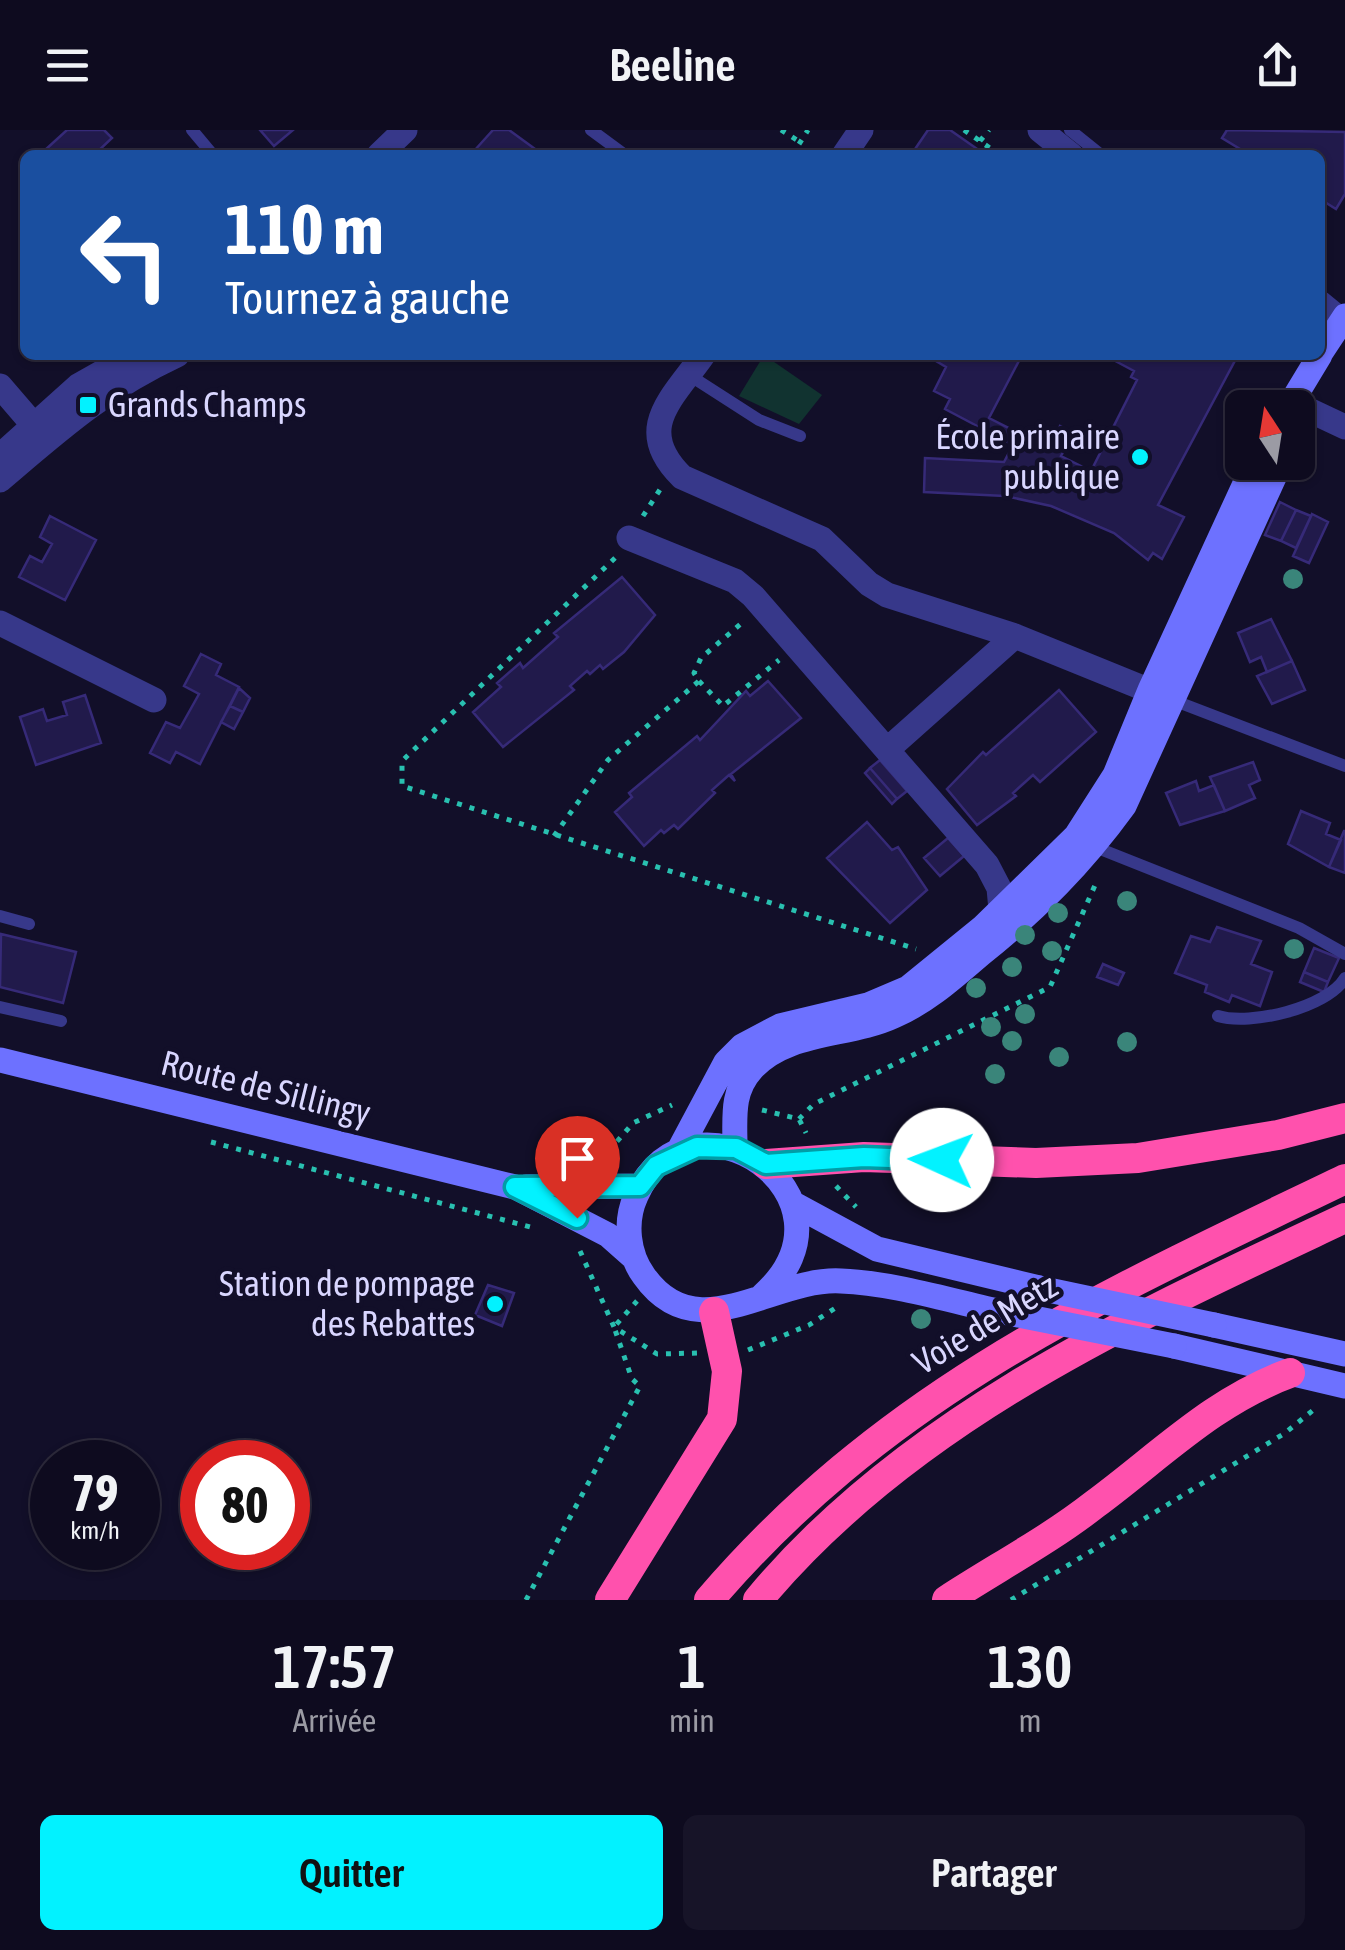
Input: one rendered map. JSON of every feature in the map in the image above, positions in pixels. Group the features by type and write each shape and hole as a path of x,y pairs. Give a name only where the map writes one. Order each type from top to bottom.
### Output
{"highway":[{"path":"766,1164 864,1157 1036,1163 1138,1158 1278,1136 1345,1118"},
{"name":"Voie de Metz","path":"709,1600 805,1497 931,1398 1022,1342 1134,1281 1345,1179"},
{"name":"Voie de Metz","path":"758,1600 841,1514 963,1420 1103,1336 1345,1218"},
{"path":"610,1600 705,1454 722,1419 727,1371 714,1312"},
{"path":"948,1600 1091,1508 1194,1423 1238,1395 1290,1373"}],"main road":[{"path":"1305,390 1318,360"},
{"path":"736,1148 734,1103 741,1084 768,1055 810,1038 882,1022 936,993 1034,912 1091,851 1124,806 1160,694 1249,480"},
{"path":"1160,694 1271,480"},
{"path":"678,1152 726,1062 742,1046 780,1026 892,996 946,958 1001,910 1091,851"},
{"name":"Route de Sillingy","path":"0,1060 515,1187"},
{"path":"634,1258 629,1221 640,1186 656,1166 678,1152 716,1145 736,1148 766,1164 792,1204 877,1249 1345,1354"},
{"path":"515,1187 640,1186"},
{"path":"515,1187 608,1235 634,1258 651,1286 680,1306 714,1312 748,1304 776,1283 792,1254 792,1204"},
{"path":"763,1295 839,1280 1174,1346 1344,1386"}],"street":[{"path":"1040,130 1064,150"},
{"path":"0,480 78,386 124,360"},
{"path":"0,456 123,380 166,360"},
{"path":"696,365 659,417 659,446 673,468 741,506 822,539 869,584 887,595 1015,636 1160,694"},
{"path":"0,386 40,434"},
{"path":"1315,419 1345,427"},
{"path":"629,538 735,581 762,606 987,864 998,888 1001,910"},
{"path":"0,623 154,700"},
{"path":"888,749 1015,636"}],"lane":[{"path":"192,130 209,150"},
{"path":"591,130 618,150"},
{"path":"1070,130 1095,150"},
{"path":"696,365 759,420 800,436"},
{"path":"1160,694 1345,766"},
{"path":"1091,851 1299,928 1345,954"},
{"path":"0,916 29,924"},
{"path":"1218,1016 1237,1022 1272,1016 1331,995 1345,978"},
{"path":"0,1007 60,1021"}],"path":[{"path":"781,130 800,142"},
{"path":"795,150 808,130"},
{"path":"964,130 993,150"},
{"path":"980,141 989,130"},
{"path":"673,468 624,549 400,767 400,780 408,790 946,958"},
{"path":"762,606 701,658 694,673 699,681 723,706 797,645"},
{"path":"554,836 608,760 699,681"},
{"path":"799,1119 814,1104 1050,987 1091,851"},
{"path":"592,1179 616,1138 633,1123 686,1102"},
{"path":"750,1107 799,1119"},
{"path":"799,1119 808,1138"},
{"path":"194,1137 542,1230"},
{"path":"828,1174 862,1213"},
{"path":"526,1600 640,1386 632,1379 576,1240"},
{"path":"614,1327 651,1286"},
{"path":"1011,1600 1285,1433 1344,1386"}],"green space":[{"path":"761,360 771,360 822,395 799,424 739,396"}],"building":[{"path":"67,130 104,130 112,138 99,150 45,150"},
{"path":"260,130 293,130 274,146"},
{"path":"493,130 509,130 535,150 475,150"},
{"path":"928,130 950,130 979,150 914,150"},
{"path":"1227,130 1345,132 1345,194 1336,209 1325,202 1325,150 1242,150 1222,138"},
{"name":"École primaire publique","path":"1019,360 989,418 1050,449 1060,426 1074,433 1061,456 1091,471 1137,380 1131,377 1134,371 1113,360 1235,360 1158,505 1184,517 1162,559 1153,553 1148,560 1114,533 1051,506 1005,496 924,492 925,458 1004,462 1013,445 945,409 950,399 934,391 946,367 936,361"},
{"path":"1280,502 1296,510 1281,541 1265,535"},
{"path":"1296,510 1311,516 1296,548 1281,541"},
{"path":"1312,514 1328,522 1309,563 1293,556"},
{"path":"50,516 96,540 65,600 19,577 30,556 42,562 52,544 40,537"},
{"path":"622,577 655,615 624,652 603,669 600,665 590,674 587,671 570,686 574,690 503,747 473,712 501,687 497,683 520,663 523,668 558,637 554,633"},
{"path":"1271,619 1292,661 1267,672 1261,657 1250,662 1238,633"},
{"path":"201,654 221,664 216,675 239,687 200,764 176,752 170,763 150,753 166,722 180,728 199,694 184,686"},
{"path":"1292,661 1305,690 1272,704 1257,676"},
{"path":"768,681 801,718 731,774 735,781 729,775 712,790 715,793 678,829 674,825 664,833 661,830 644,846 615,812 632,797 629,793 697,736 700,740 746,691 750,696"},
{"path":"239,688 250,698 243,712 230,706"},
{"path":"1059,690 1096,732 1040,782 1033,775 1013,793 1016,796 977,825 947,789 983,752 986,755"},
{"path":"85,695 101,743 36,765 20,717 43,709 47,721 67,715 63,702"},
{"path":"230,706 243,712 234,729 221,722"},
{"path":"880,760 907,791 897,799 870,768"},
{"path":"1253,762 1260,780 1249,785 1255,798 1225,811 1210,777"},
{"path":"870,768 897,799 892,804 865,773"},
{"path":"1196,781 1199,791 1214,785 1225,811 1180,825 1166,793"},
{"path":"1301,811 1330,823 1326,834 1341,840 1329,867 1288,844"},
{"path":"867,822 892,850 898,847 927,890 890,923 827,858"},
{"path":"1345,831 1345,873 1329,867"},
{"path":"948,838 964,856 940,876 924,858"},
{"path":"1217,927 1261,941 1251,964 1272,972 1260,1006 1232,995 1229,1002 1205,992 1207,985 1175,973 1191,936 1210,942"},
{"path":"1,934 76,952 63,1003 0,987"},
{"path":"1314,948 1339,958 1328,982 1304,972"},
{"path":"1103,964 1124,973 1118,985 1097,977"},
{"path":"1304,972 1328,982 1324,992 1300,982"},
{"name":"Station de pompage des Rebattes","path":"488,1285 514,1293 502,1326 475,1315"}],"place":[{"name":"Grands Champs","path":"88,405"},
{"name":"École primaire publique","path":"1140,457"},
{"name":"Station de pompage des Rebattes","path":"495,1304"}],"route":[{"path":"577,1218 515,1187 640,1186 656,1166 678,1152 716,1145 736,1148 766,1164 864,1157 942,1160"}]}
